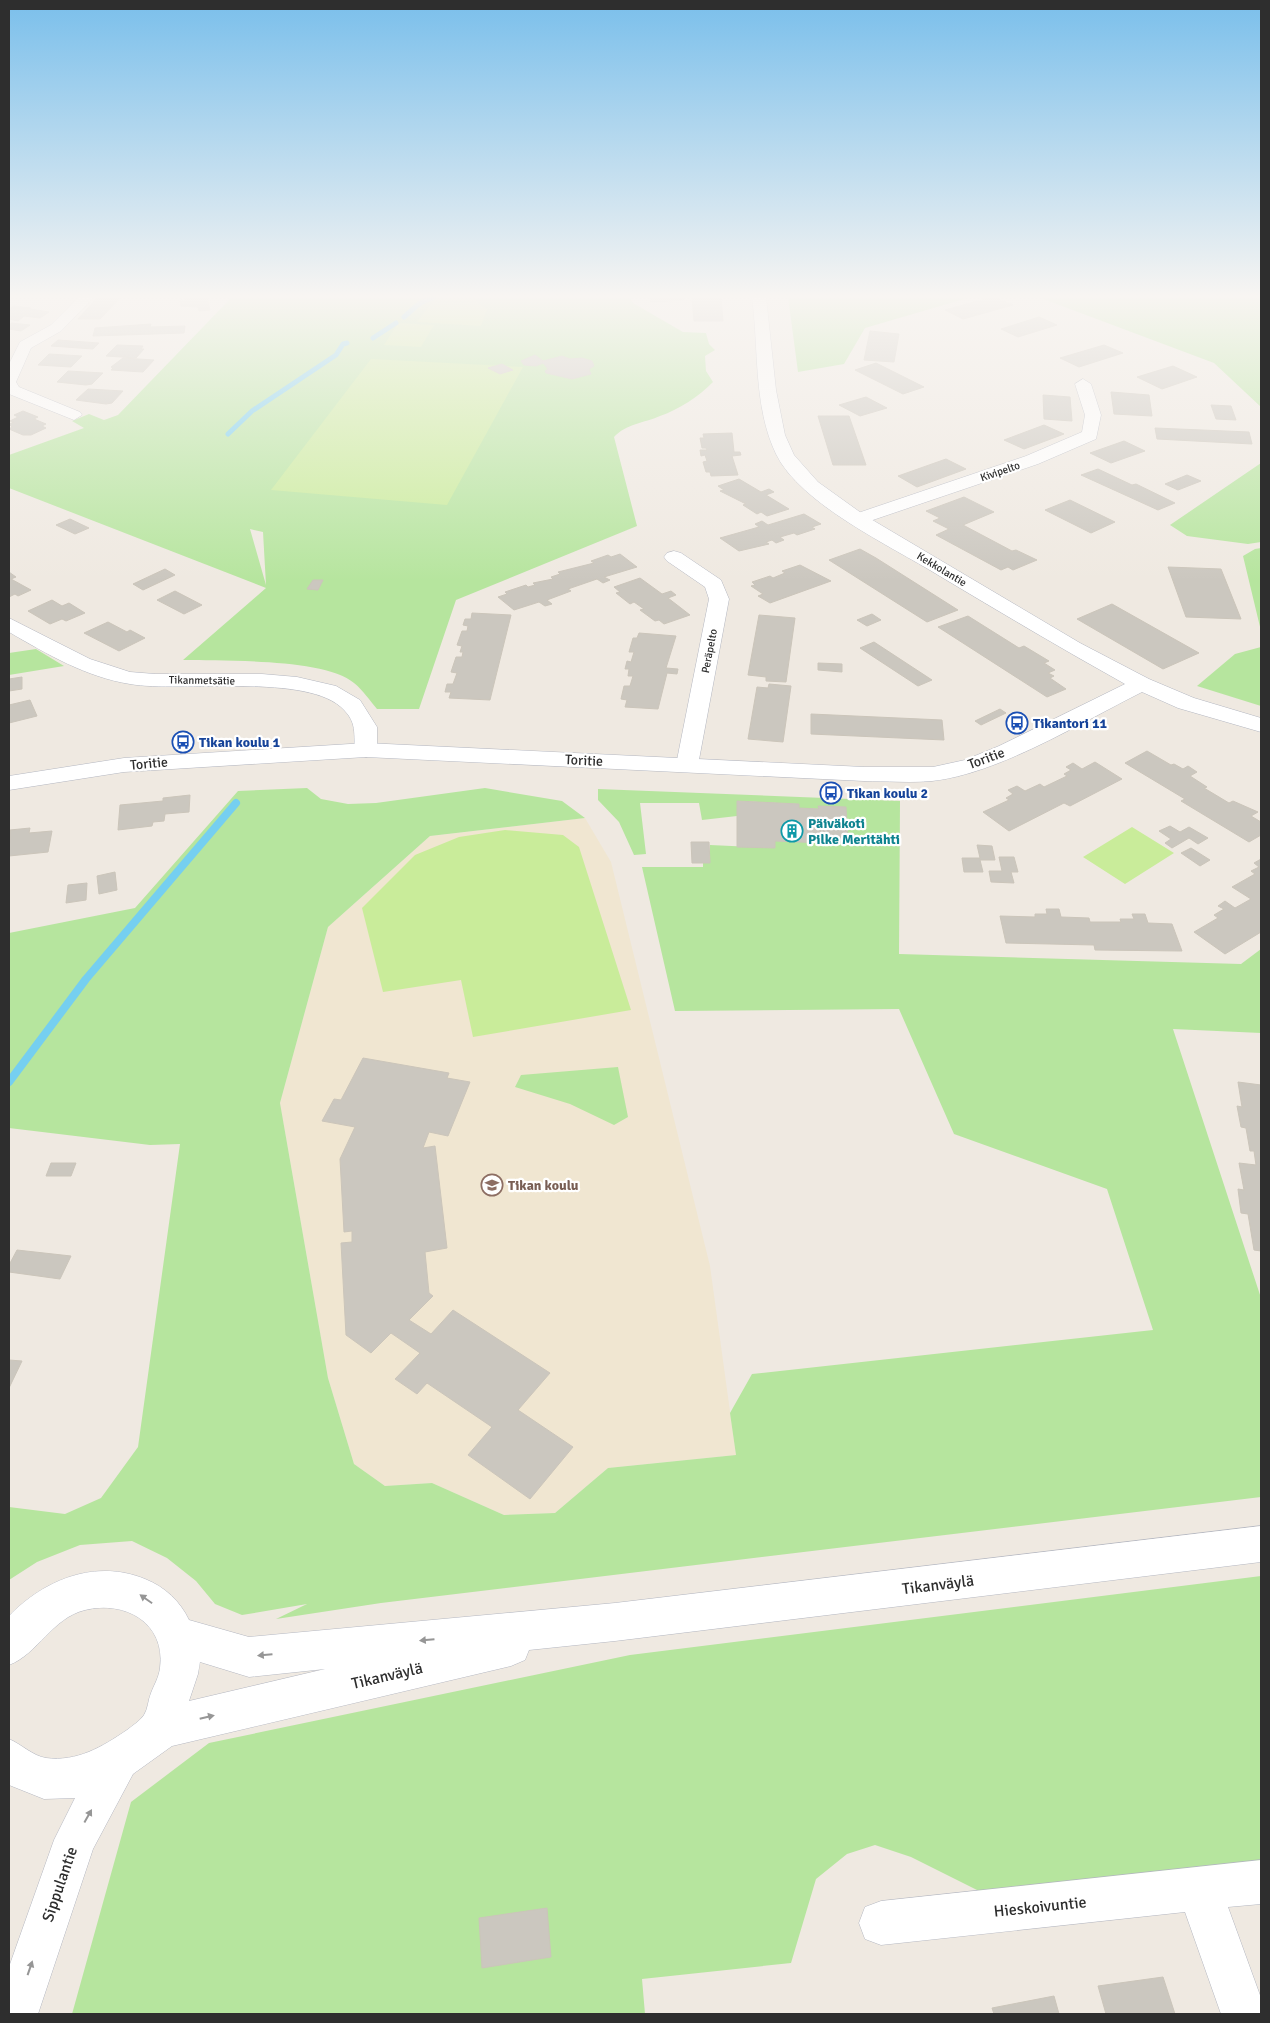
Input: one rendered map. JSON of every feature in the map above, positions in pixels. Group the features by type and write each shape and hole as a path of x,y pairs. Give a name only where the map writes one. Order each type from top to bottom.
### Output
{"street":[{"path":"16,391 74,415"},
{"name":"Kekkolantie","path":"769,391 772,423 783,452 797,473 825,497 858,519 1073,647 1141,684 1186,704 1261,725"},
{"name":"Kivipelto","path":"858,519 1032,460 1090,435 1093,415 1086,391"},
{"name":"Peräpelto","path":"674,557 714,584 719,599 687,765"},
{"name":"Tikanmetsätie","path":"9,624 84,666 133,679 291,681 327,690 345,699 360,712 366,727 366,750"},
{"name":"Toritie","path":"9,783 124,765 366,750 864,774 933,774 972,765 1005,752 1141,684"},
{"name":"Tikanväylä","path":"176,1636 249,1657 615,1622 1261,1544"},
{"path":"9,1760 34,1776 63,1779 86,1776 118,1761 160,1728 180,1668 176,1636 164,1612 141,1595 124,1589 84,1591 44,1609 14,1633"},
{"name":"Tikanväylä","path":"160,1728 615,1622"},
{"name":"Sippulantie","path":"15,2014 75,1840 118,1761"},
{"name":"Hieskoivuntie","path":"881,1923 1261,1882"},
{"path":"1199,1888 1244,2014"}],"shaded area":[{"name":"Tikan koulu","path":"585,818 611,862 710,1266 736,1455 608,1468 555,1513 504,1515 432,1483 385,1486 354,1464 328,1378 280,1103 328,927 430,836"}],"green space":[{"path":"141,391 702,391 675,410 630,426 614,437 637,526 456,600 419,709 377,709 354,683 340,675 321,669 273,662 183,660 266,588 9,488 9,455 84,428 72,421 89,414 104,420 118,415","holes":["250,529 263,532 266,585"]},
{"path":"346,391 510,391 447,505 271,490"},
{"path":"1244,391 1261,391 1261,407"},
{"path":"1261,463 1261,542 1248,544 1187,536 1170,525"},
{"path":"1261,548 1261,631 1243,556 1255,549"},
{"path":"1261,647 1261,706 1197,686 1235,654"},
{"path":"36,649 64,666 9,675 9,653"},
{"path":"307,788 321,799 348,804 376,803 485,788 562,801 585,818 430,836 328,927 280,1103 328,1378 354,1464 385,1486 432,1483 504,1515 555,1513 608,1468 736,1455 730,1413 752,1374 1153,1330 1107,1189 954,1134 899,1009 675,1011 642,867 703,867 703,863 710,863 710,845 775,848 775,841 848,843 845,807 819,806 819,809 799,808 798,804 738,801 737,816 702,820 699,803 640,803 646,854 634,855 619,822 598,800 598,789 900,801 899,954 1241,964 1261,949 1261,1033 1173,1029 1261,1298 1261,1497 381,1603 276,1619 307,1604 242,1615 215,1604 196,1581 167,1558 132,1541 80,1545 37,1562 9,1580 9,1507 65,1514 101,1498 138,1447 180,1144 150,1145 9,1128 9,933 135,908 238,791"},
{"path":"1132,827 1174,853 1125,884 1083,857"},
{"path":"505,830 563,835 579,847 631,1010 473,1037 461,980 383,992 362,908 415,855 459,837"},
{"path":"618,1067 628,1117 614,1125 570,1104 515,1087 521,1075"},
{"path":"1261,1576 1261,1863 985,1894 911,1857 875,1845 847,1854 816,1879 791,1963 642,1979 645,2014 72,2014 131,1802 209,1743 630,1655"}],"building":[{"path":"85,391 123,391 112,403 76,400"},
{"path":"898,391 911,391 903,394"},
{"path":"1111,392 1149,395 1152,416 1114,414"},
{"path":"1043,395 1070,397 1072,421 1044,419"},
{"path":"866,397 887,408 860,416 839,405"},
{"path":"1211,405 1231,406 1236,420 1216,419"},
{"path":"23,411 38,417 34,419 46,424 42,426 46,428 31,435 23,435 9,429 12,427 9,424 14,422 10,421 18,417 14,415"},
{"path":"818,416 849,416 866,465 833,465"},
{"path":"1044,425 1064,434 1024,449 1004,440"},
{"path":"1155,428 1249,432 1252,444 1157,439"},
{"path":"732,433 734,452 740,452 741,455 732,456 738,475 711,476 710,472 706,472 703,462 707,461 705,455 701,456 700,450 707,450 702,448 700,438 704,438 703,434"},
{"path":"1124,441 1145,451 1111,463 1090,453"},
{"path":"946,459 966,469 917,487 898,476"},
{"path":"1098,469 1132,485 1136,484 1175,503 1158,510 1081,475"},
{"path":"1187,475 1201,481 1178,490 1165,484"},
{"path":"739,479 761,492 769,489 774,492 766,495 789,509 767,516 761,512 757,514 743,505 746,504 720,491 724,490 718,486"},
{"path":"964,497 994,512 963,525 1012,551 1016,550 1037,560 1013,570 1008,567 1001,570 936,535 949,529 933,521 940,518 926,511"},
{"path":"1070,500 1115,522 1091,533 1045,510"},
{"path":"804,514 821,524 812,527 815,529 797,535 794,533 780,537 784,540 776,543 772,540 766,542 769,544 739,551 720,538 759,527 755,524 762,521 768,525"},
{"path":"70,519 89,528 75,534 56,525"},
{"path":"860,549 958,610 927,622 829,560"},
{"path":"620,554 637,567 604,577 610,580 603,583 597,579 568,589 571,591 547,600 552,604 545,606 539,602 514,610 498,597 507,594 505,592 526,585 528,587 535,585 533,583 553,579 551,577 560,574 558,572 594,563 591,561 608,555 611,557"},
{"path":"800,565 831,581 770,603 758,596 763,594 751,586 755,585 752,582 770,576 773,578 785,573 782,571"},
{"path":"1168,567 1221,569 1241,619 1186,617"},
{"path":"165,569 175,575 143,590 133,584"},
{"path":"9,572 16,577 11,579 31,590 18,596 15,594 9,597"},
{"path":"640,578 662,594 671,591 676,595 668,598 690,615 664,624 659,620 655,621 640,610 644,609 634,602 630,604 616,593 620,592 614,587"},
{"path":"313,580 323,580 318,590 307,589"},
{"path":"175,591 202,605 184,614 157,600"},
{"path":"52,600 62,606 69,603 85,613 66,621 62,619 50,624 28,611"},
{"path":"1112,604 1199,653 1163,669 1077,619"},
{"path":"472,613 511,615 490,700 449,698 451,692 445,692 447,684 453,684 457,673 451,672 456,657 462,657 463,652 460,652 462,646 457,645 462,631 467,631 468,626 463,625 465,619 471,619"},
{"path":"872,614 881,620 867,626 857,620"},
{"path":"759,615 795,618 786,682 766,681 766,677 748,675"},
{"path":"968,616 1019,648 1024,646 1049,661 1044,663 1055,670 1048,673 1054,676 1050,678 1066,689 1047,697 938,627"},
{"path":"108,622 127,632 130,630 145,638 119,651 84,633"},
{"path":"639,633 676,636 666,668 678,669 677,674 667,673 658,709 625,707 627,700 621,699 624,686 630,686 633,676 628,676 629,669 625,669 627,661 631,662 634,652 629,652 633,638 637,638"},
{"path":"874,642 932,680 918,686 860,648"},
{"path":"818,663 842,664 842,672 818,670"},
{"path":"22,677 22,689 9,691 9,679"},
{"path":"769,684 791,686 783,742 748,739 757,687 768,688"},
{"path":"30,700 37,716 9,723 9,705"},
{"path":"1000,709 1006,713 981,725 975,721"},
{"path":"811,714 942,720 944,740 811,734"},
{"path":"1147,751 1171,765 1174,764 1183,769 1188,766 1197,772 1190,776 1207,787 1204,788 1229,803 1233,801 1258,812 1251,816 1261,822 1261,835 1249,842 1181,801 1185,799 1125,763"},
{"path":"1095,762 1122,779 1070,806 1064,803 1009,831 983,812 1009,800 1006,798 1013,794 1008,790 1017,786 1025,791 1040,784 1044,787 1067,776 1064,774 1071,770 1066,767 1073,763 1082,769"},
{"path":"190,795 189,812 165,814 164,821 153,822 152,826 118,830 120,805 163,801 163,798"},
{"name":"Päiväkoti Pilke Meritähti","path":"737,801 799,804 799,808 819,809 818,806 846,807 848,844 775,841 775,848 737,847"},
{"path":"1170,826 1180,832 1189,827 1208,838 1198,844 1189,838 1172,848 1165,843 1171,839 1159,831"},
{"path":"30,828 29,833 52,831 48,852 9,856 10,830"},
{"path":"691,842 709,842 710,863 692,863"},
{"path":"977,845 992,846 995,860 980,860 983,872 964,872 962,858 980,858"},
{"path":"1191,848 1210,860 1200,866 1181,853"},
{"path":"999,857 1014,857 1018,872 1011,872 1014,883 991,882 989,871 1002,871"},
{"path":"1261,859 1261,932 1225,954 1194,932 1218,918 1214,915 1224,909 1218,906 1225,901 1235,908 1251,899 1232,887 1255,874 1251,871 1259,867 1254,863"},
{"path":"115,872 117,890 99,894 97,876"},
{"path":"87,883 86,900 66,903 68,885"},
{"path":"1046,909 1059,909 1061,917 1089,918 1090,922 1121,922 1120,919 1134,919 1132,914 1145,914 1148,923 1172,924 1182,951 1095,950 1094,945 1006,943 1000,916 1035,917 1035,914 1047,914"},
{"path":"363,1058 449,1073 447,1078 470,1082 448,1136 429,1132 423,1148 435,1146 447,1248 425,1252 429,1293 433,1296 409,1320 431,1334 453,1310 550,1373 518,1410 573,1447 530,1499 468,1455 492,1427 427,1383 417,1394 395,1379 420,1353 391,1333 371,1353 346,1335 341,1243 352,1242 352,1231 344,1232 340,1159 355,1127 322,1121 334,1099 341,1100"},
{"path":"1238,1082 1261,1085 1261,1251 1254,1250 1248,1214 1241,1213 1238,1189 1244,1190 1239,1163 1256,1165 1254,1151 1250,1151 1246,1128 1241,1127 1237,1106 1242,1107"},
{"path":"51,1163 76,1163 71,1176 46,1176"},
{"path":"17,1250 71,1256 60,1279 9,1272 9,1265"},
{"path":"9,1360 22,1361 9,1388"},
{"path":"547,1908 551,1957 482,1968 479,1918"},
{"path":"1163,1977 1175,2014 1106,2014 1098,1986"},
{"path":"1054,1996 1059,2014 994,2014 992,2008"}],"waterway":[{"path":"228,434 252,411 281,391"},
{"path":"9,1082 86,979 236,803"}],"place":[{"name":"Tikantori 11","path":"1017,723"},
{"name":"Tikan koulu 1","path":"183,742"},
{"name":"Tikan koulu 2","path":"831,793"},
{"name":"Päiväkoti Pilke Meritähti","path":"792,831"},
{"name":"Tikan koulu","path":"492,1185"}]}
